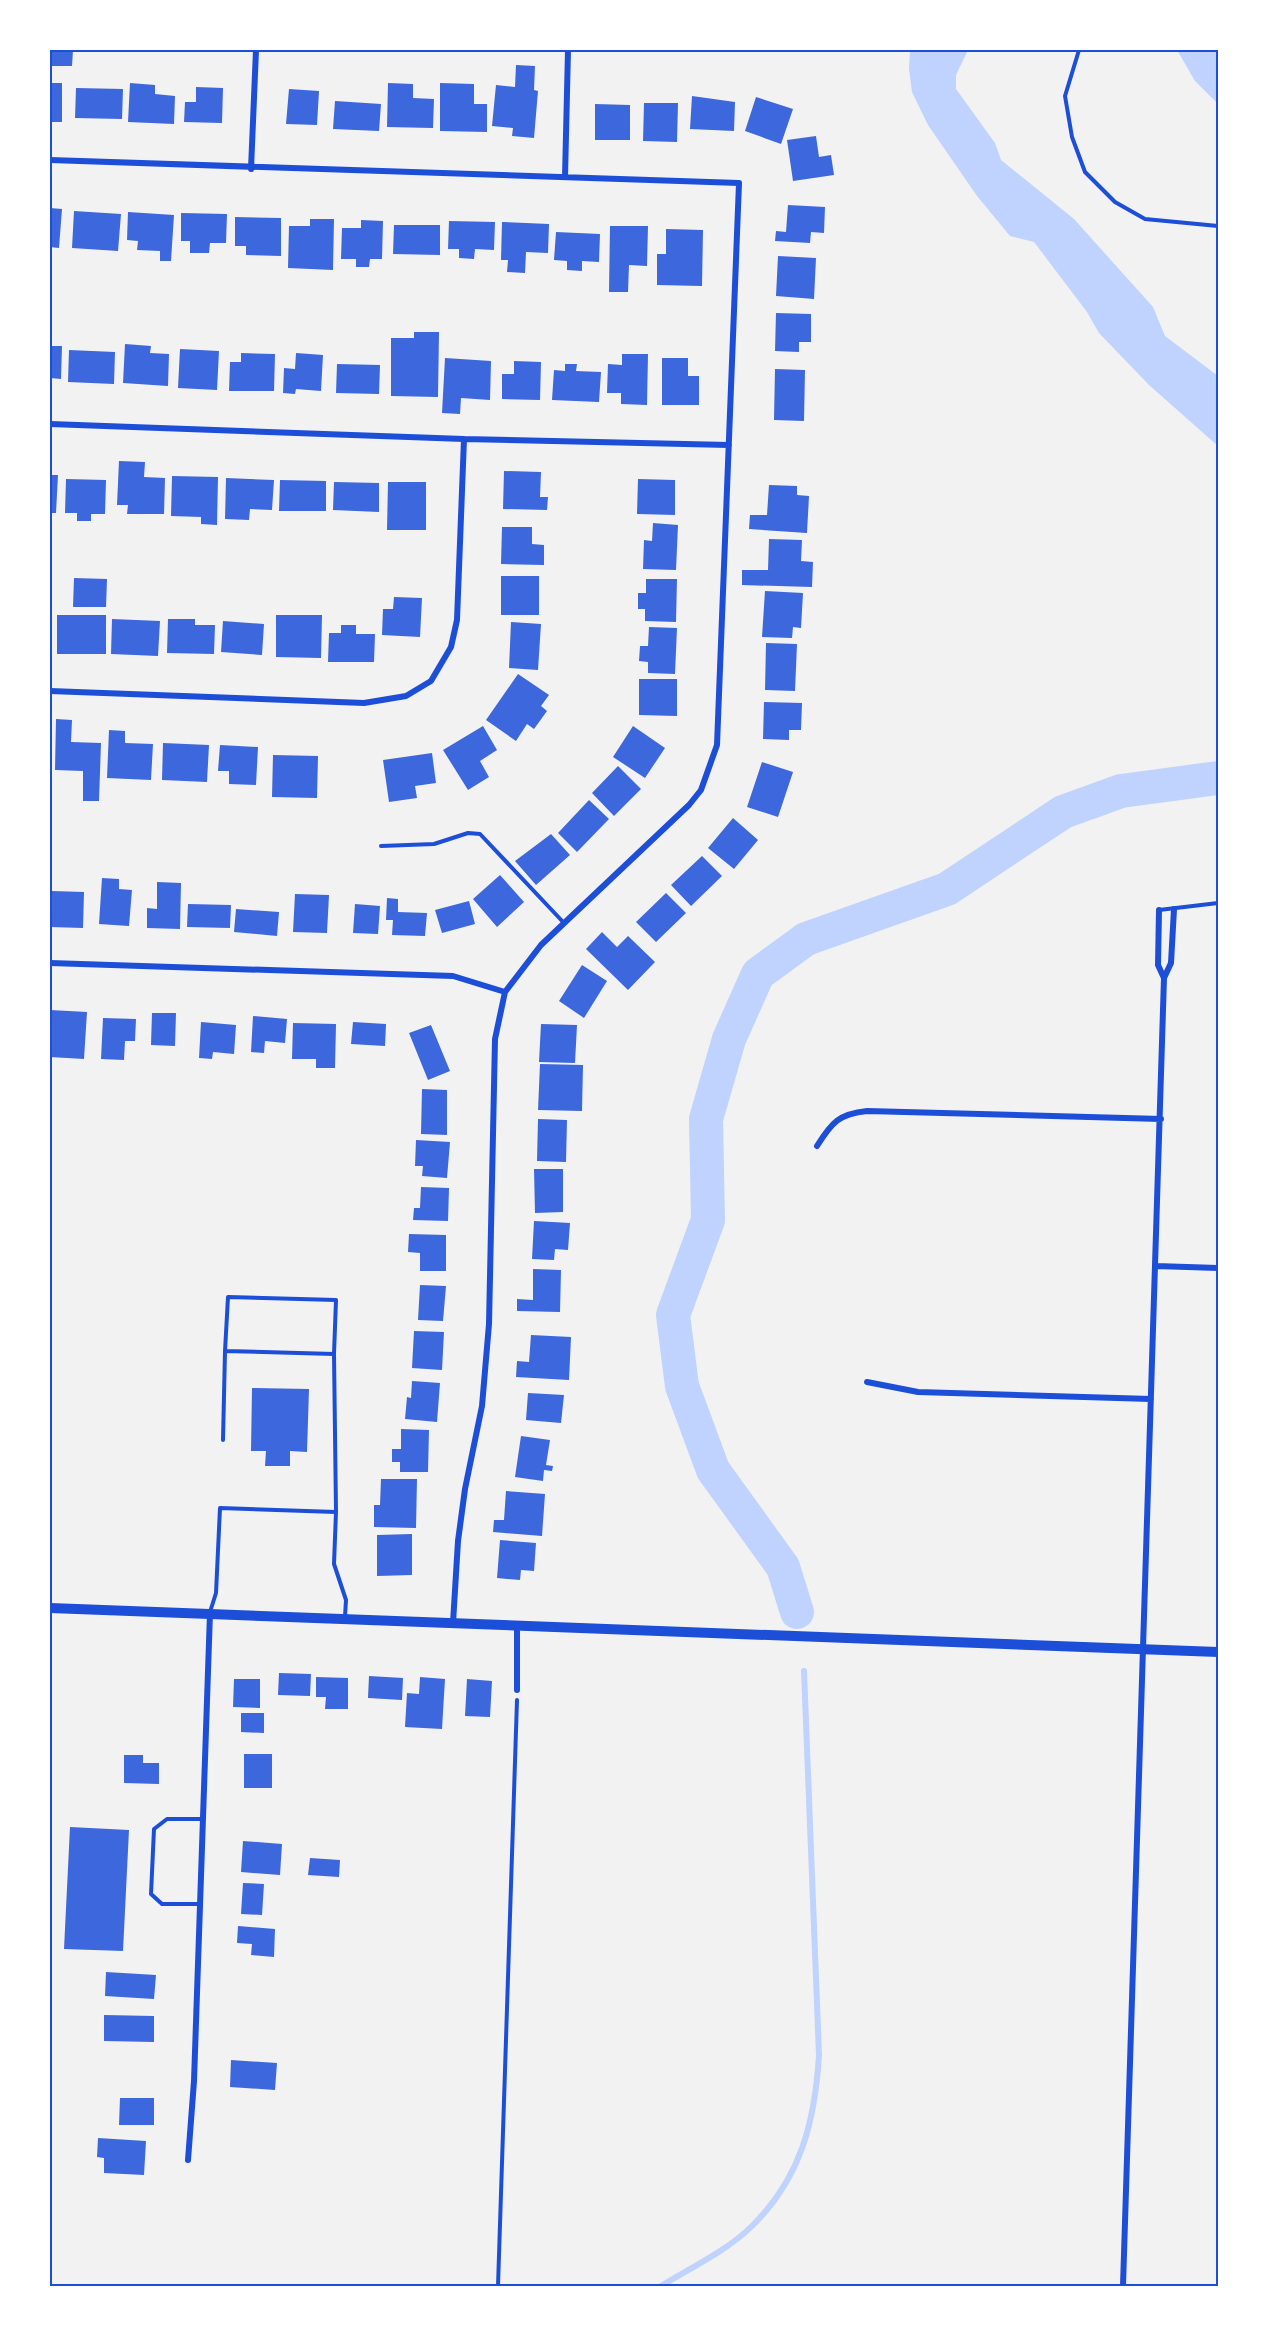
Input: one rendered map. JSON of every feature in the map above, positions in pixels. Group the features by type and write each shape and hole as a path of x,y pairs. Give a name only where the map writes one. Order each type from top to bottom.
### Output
{"main road":[{"path":"50,1608 1218,1652"}],"street":[{"path":"251,169 256,50"},
{"path":"565,177 568,50"},
{"path":"50,160 251,169 739,183 717,745 712,766 701,790 689,805 541,945 505,992 495,1040 489,1324 482,1406 465,1489 458,1541 453,1623"},
{"path":"50,424 464,439 729,445"},
{"path":"50,692 364,703 406,696 431,681 442,666 456,630 464,439"},
{"path":"1123,2286 1164,978 1171,963 1174,909"},
{"path":"1159,910 1158,965 1164,978"},
{"path":"50,963 453,976 505,992"},
{"path":"818,1146 829,1127 847,1113 867,1111 1161,1119"},
{"path":"1155,1266 1218,1268"},
{"path":"867,1382 918,1392 1151,1399"},
{"path":"188,2160 194,2081 210,1613"},
{"path":"517,1625 517,1690"}],"lane":[{"path":"381,846 434,844 468,833 480,834 564,923"},
{"path":"1159,910 1218,903"},
{"path":"223,1440 228,1297 336,1300 334,1564 346,1600 345,1618"},
{"path":"225,1351 334,1354"},
{"path":"210,1613 216,1593 220,1508 336,1512"},
{"path":"200,1904 162,1904 151,1894 154,1829 167,1819 203,1819"}],"path":[{"path":"1079,50 1065,96 1072,137 1085,172 1115,202 1145,219 1218,226"},
{"path":"498,2286 517,1690"}],"water":[{"path":"910,50 968,50 956,75 956,89 995,143 1001,160 1074,219 1153,307 1165,336 1218,376 1218,446 1149,385 1099,333 1087,312 1034,242 1010,236 977,196 928,125 912,92 909,69"},
{"path":"1177,50 1218,50 1218,104 1195,81"}],"building":[{"path":"50,50 73,50 72,66 50,66"},
{"path":"516,65 535,66 534,90 538,91 534,138 512,136 513,128 492,126 496,85 515,87"},
{"path":"50,83 62,83 62,122 50,122"},
{"path":"130,83 155,85 155,94 175,96 174,124 128,122"},
{"path":"388,83 413,84 413,98 434,99 433,128 387,127"},
{"path":"440,83 474,84 474,104 487,104 487,132 440,131"},
{"path":"196,87 223,88 222,123 184,122 185,102 196,102"},
{"path":"76,88 123,89 122,119 75,118"},
{"path":"289,89 319,91 317,125 286,124"},
{"path":"692,96 735,102 734,131 690,129"},
{"path":"756,97 793,109 781,144 745,131"},
{"path":"335,101 381,104 379,131 333,129"},
{"path":"644,103 678,103 677,142 643,141"},
{"path":"595,104 630,105 630,140 595,140"},
{"path":"816,136 819,157 831,155 834,175 793,181 787,140"},
{"path":"788,205 825,207 824,233 811,232 810,243 775,241 776,231 786,232"},
{"path":"50,208 62,209 59,248 50,247"},
{"path":"74,211 121,214 118,251 72,248"},
{"path":"128,212 174,215 171,261 160,261 160,251 137,250 138,241 127,240"},
{"path":"181,213 227,214 226,243 210,243 209,253 190,253 190,241 181,241"},
{"path":"235,217 281,218 281,256 246,255 246,246 235,246"},
{"path":"310,219 334,219 333,270 288,268 289,226 310,226"},
{"path":"361,220 383,221 382,259 370,259 369,267 356,267 356,259 341,259 342,228 361,228"},
{"path":"449,221 495,222 494,250 475,249 474,259 459,258 459,249 448,249"},
{"path":"502,222 549,224 548,253 526,252 525,273 507,272 508,260 501,260"},
{"path":"394,225 440,225 440,255 393,254"},
{"path":"610,226 648,226 647,266 629,265 628,292 609,292"},
{"path":"666,229 703,230 702,286 657,285 657,254 666,254"},
{"path":"556,232 600,234 599,262 582,261 582,271 567,270 567,261 554,260"},
{"path":"778,256 816,258 814,299 776,296"},
{"path":"776,313 811,314 811,342 799,342 799,352 775,351"},
{"path":"414,332 439,332 438,397 391,396 391,338 414,338"},
{"path":"125,344 151,346 150,353 169,354 168,386 123,383"},
{"path":"50,346 62,346 61,379 50,378"},
{"path":"180,349 219,351 217,390 178,388"},
{"path":"69,350 115,352 114,384 68,382"},
{"path":"241,353 275,354 274,391 229,391 230,362 241,362"},
{"path":"296,353 323,355 321,391 296,389 295,394 283,393 284,368 295,369"},
{"path":"622,354 648,354 647,405 621,404 621,393 607,393 608,364 622,365"},
{"path":"445,358 491,361 490,400 461,398 460,414 442,413"},
{"path":"662,358 688,358 688,376 699,376 699,405 662,405"},
{"path":"514,361 541,362 540,400 502,399 502,374 514,374"},
{"path":"337,364 380,365 379,394 336,393"},
{"path":"565,364 577,364 576,371 601,372 599,402 552,400 554,370 565,371"},
{"path":"775,369 805,370 804,421 774,420"},
{"path":"119,461 145,462 144,477 165,478 164,514 127,514 128,505 117,505"},
{"path":"504,471 541,472 540,497 548,497 547,510 503,509"},
{"path":"50,475 58,475 56,513 50,513"},
{"path":"172,476 218,477 217,525 201,524 201,517 171,516"},
{"path":"226,478 274,480 272,510 250,509 249,520 225,519"},
{"path":"66,479 106,480 105,514 91,514 91,521 77,521 77,513 65,513"},
{"path":"638,479 675,480 675,515 637,514"},
{"path":"280,480 326,481 326,511 279,511"},
{"path":"334,482 379,483 379,512 333,510"},
{"path":"388,482 426,482 426,530 387,530"},
{"path":"769,485 797,486 797,495 809,496 807,533 749,529 750,515 767,515"},
{"path":"653,523 678,525 676,570 643,569 644,540 652,541"},
{"path":"502,527 532,527 532,544 544,545 544,565 501,564"},
{"path":"769,539 802,540 801,561 813,562 812,587 742,585 742,570 768,570"},
{"path":"501,576 539,576 539,615 501,615"},
{"path":"74,578 107,579 106,607 73,607"},
{"path":"646,579 677,579 676,622 645,621 645,609 638,609 638,593 646,593"},
{"path":"765,591 803,593 801,628 793,627 792,638 762,637"},
{"path":"394,597 422,598 420,637 382,635 383,609 393,609"},
{"path":"57,615 106,615 106,654 57,654"},
{"path":"276,615 322,615 321,658 276,657"},
{"path":"112,619 160,621 158,656 111,654"},
{"path":"168,619 195,619 195,625 215,625 214,654 167,653"},
{"path":"223,621 264,624 262,655 221,652"},
{"path":"511,622 541,624 538,670 509,668"},
{"path":"341,625 356,625 356,634 375,634 374,662 328,662 329,633 341,633"},
{"path":"649,627 677,628 675,674 648,673 648,662 639,661 640,646 648,646"},
{"path":"766,643 797,644 795,691 765,690"},
{"path":"518,674 549,695 541,706 547,711 534,729 527,724 516,741 486,720"},
{"path":"639,679 677,679 677,716 639,715"},
{"path":"764,702 802,703 801,730 789,730 789,740 763,739"},
{"path":"56,719 72,720 71,742 101,743 99,801 83,801 83,771 55,770"},
{"path":"483,726 497,750 480,761 489,777 468,790 443,750"},
{"path":"633,726 665,748 645,778 613,757"},
{"path":"109,730 125,731 125,743 153,744 151,780 107,778"},
{"path":"163,743 209,745 207,782 162,780"},
{"path":"220,745 258,747 256,785 229,784 229,771 218,771"},
{"path":"432,753 436,783 415,786 417,798 389,802 383,760"},
{"path":"273,755 318,756 317,798 272,797"},
{"path":"762,762 793,772 778,817 747,807"},
{"path":"618,766 641,789 614,816 592,793"},
{"path":"589,800 609,819 577,852 558,833"},
{"path":"733,818 758,840 734,869 708,848"},
{"path":"551,834 570,855 536,885 515,861"},
{"path":"702,856 722,876 691,906 671,885"},
{"path":"500,875 524,902 497,927 473,899"},
{"path":"102,878 119,879 119,889 132,890 129,926 99,924"},
{"path":"157,882 181,883 180,929 147,928 147,908 157,909"},
{"path":"52,891 84,892 83,928 50,927"},
{"path":"666,893 686,913 656,942 636,922"},
{"path":"295,894 329,895 327,933 293,932"},
{"path":"387,898 398,899 398,912 427,913 425,936 392,935 393,920 386,920"},
{"path":"469,901 475,924 442,933 435,910"},
{"path":"188,904 231,905 230,928 187,927"},
{"path":"355,904 380,906 378,934 353,933"},
{"path":"236,909 279,912 277,936 234,932"},
{"path":"602,932 617,947 628,936 655,962 628,990 586,949"},
{"path":"582,965 607,981 584,1018 559,1001"},
{"path":"50,1010 87,1012 84,1059 50,1057"},
{"path":"152,1013 176,1013 175,1046 151,1045"},
{"path":"253,1016 287,1019 285,1043 265,1041 264,1053 251,1052"},
{"path":"103,1018 136,1019 135,1041 125,1041 124,1060 101,1059"},
{"path":"201,1022 236,1025 234,1054 213,1052 212,1059 199,1058"},
{"path":"353,1022 386,1024 385,1046 351,1044"},
{"path":"293,1023 336,1024 335,1068 316,1068 316,1059 292,1059"},
{"path":"541,1024 577,1025 575,1063 539,1062"},
{"path":"431,1025 450,1071 428,1080 409,1033"},
{"path":"540,1064 583,1065 582,1111 538,1110"},
{"path":"422,1089 447,1090 447,1135 421,1134"},
{"path":"538,1119 567,1120 566,1162 537,1161"},
{"path":"416,1140 450,1142 447,1178 422,1176 423,1166 415,1166"},
{"path":"534,1169 563,1169 563,1212 535,1213"},
{"path":"421,1187 449,1188 448,1221 413,1220 414,1208 420,1208"},
{"path":"534,1221 570,1223 568,1250 555,1249 554,1260 532,1259"},
{"path":"409,1234 446,1235 446,1271 420,1271 420,1253 408,1252"},
{"path":"533,1269 561,1270 560,1312 517,1311 517,1299 533,1300"},
{"path":"420,1285 446,1286 443,1321 418,1320"},
{"path":"414,1331 444,1332 442,1370 412,1368"},
{"path":"531,1335 571,1337 569,1380 516,1377 517,1361 529,1362"},
{"path":"412,1381 440,1383 437,1422 405,1419 407,1397 411,1398"},
{"path":"252,1388 309,1389 307,1452 290,1451 290,1466 265,1466 266,1451 251,1451"},
{"path":"528,1393 564,1395 561,1423 526,1420"},
{"path":"401,1429 429,1430 428,1472 400,1472 400,1462 392,1462 392,1449 401,1449"},
{"path":"521,1436 550,1440 546,1465 553,1466 552,1471 544,1470 543,1481 515,1477"},
{"path":"381,1479 417,1479 416,1528 374,1527 374,1505 380,1505"},
{"path":"506,1491 545,1494 542,1536 493,1532 494,1520 504,1520"},
{"path":"412,1534 412,1575 377,1576 377,1535"},
{"path":"500,1540 536,1543 534,1571 521,1570 520,1580 497,1578"},
{"path":"279,1673 311,1674 310,1696 278,1695"},
{"path":"369,1676 403,1678 402,1700 368,1698"},
{"path":"316,1677 348,1678 348,1709 325,1709 326,1697 316,1697"},
{"path":"420,1677 445,1679 442,1729 405,1727 407,1693 419,1694"},
{"path":"234,1679 260,1679 260,1708 233,1707"},
{"path":"467,1679 492,1681 490,1717 465,1716"},
{"path":"241,1713 264,1713 264,1733 241,1732"},
{"path":"244,1754 272,1754 272,1788 244,1788"},
{"path":"124,1755 143,1755 143,1763 159,1763 159,1784 124,1783"},
{"path":"70,1827 129,1830 123,1951 64,1949"},
{"path":"243,1841 282,1844 280,1875 241,1872"},
{"path":"310,1858 340,1860 339,1877 308,1875"},
{"path":"243,1883 264,1884 262,1915 241,1914"},
{"path":"238,1926 275,1929 274,1957 251,1955 252,1944 237,1943"},
{"path":"106,1972 156,1975 154,1999 105,1996"},
{"path":"104,2015 154,2016 154,2042 104,2041"},
{"path":"231,2060 277,2063 275,2090 230,2087"},
{"path":"120,2098 154,2098 154,2125 119,2125"},
{"path":"98,2138 146,2141 144,2175 104,2173 104,2158 97,2157"}],"waterway":[{"path":"797,1612 783,1567 713,1470 682,1386 673,1315 708,1220 706,1119 729,1039 758,974 806,939 947,889 1063,812 1121,791 1218,778"},
{"path":"661,2286 720,2251 742,2235 769,2208 794,2168 809,2125 814,2103 819,2055 804,1671"}]}
